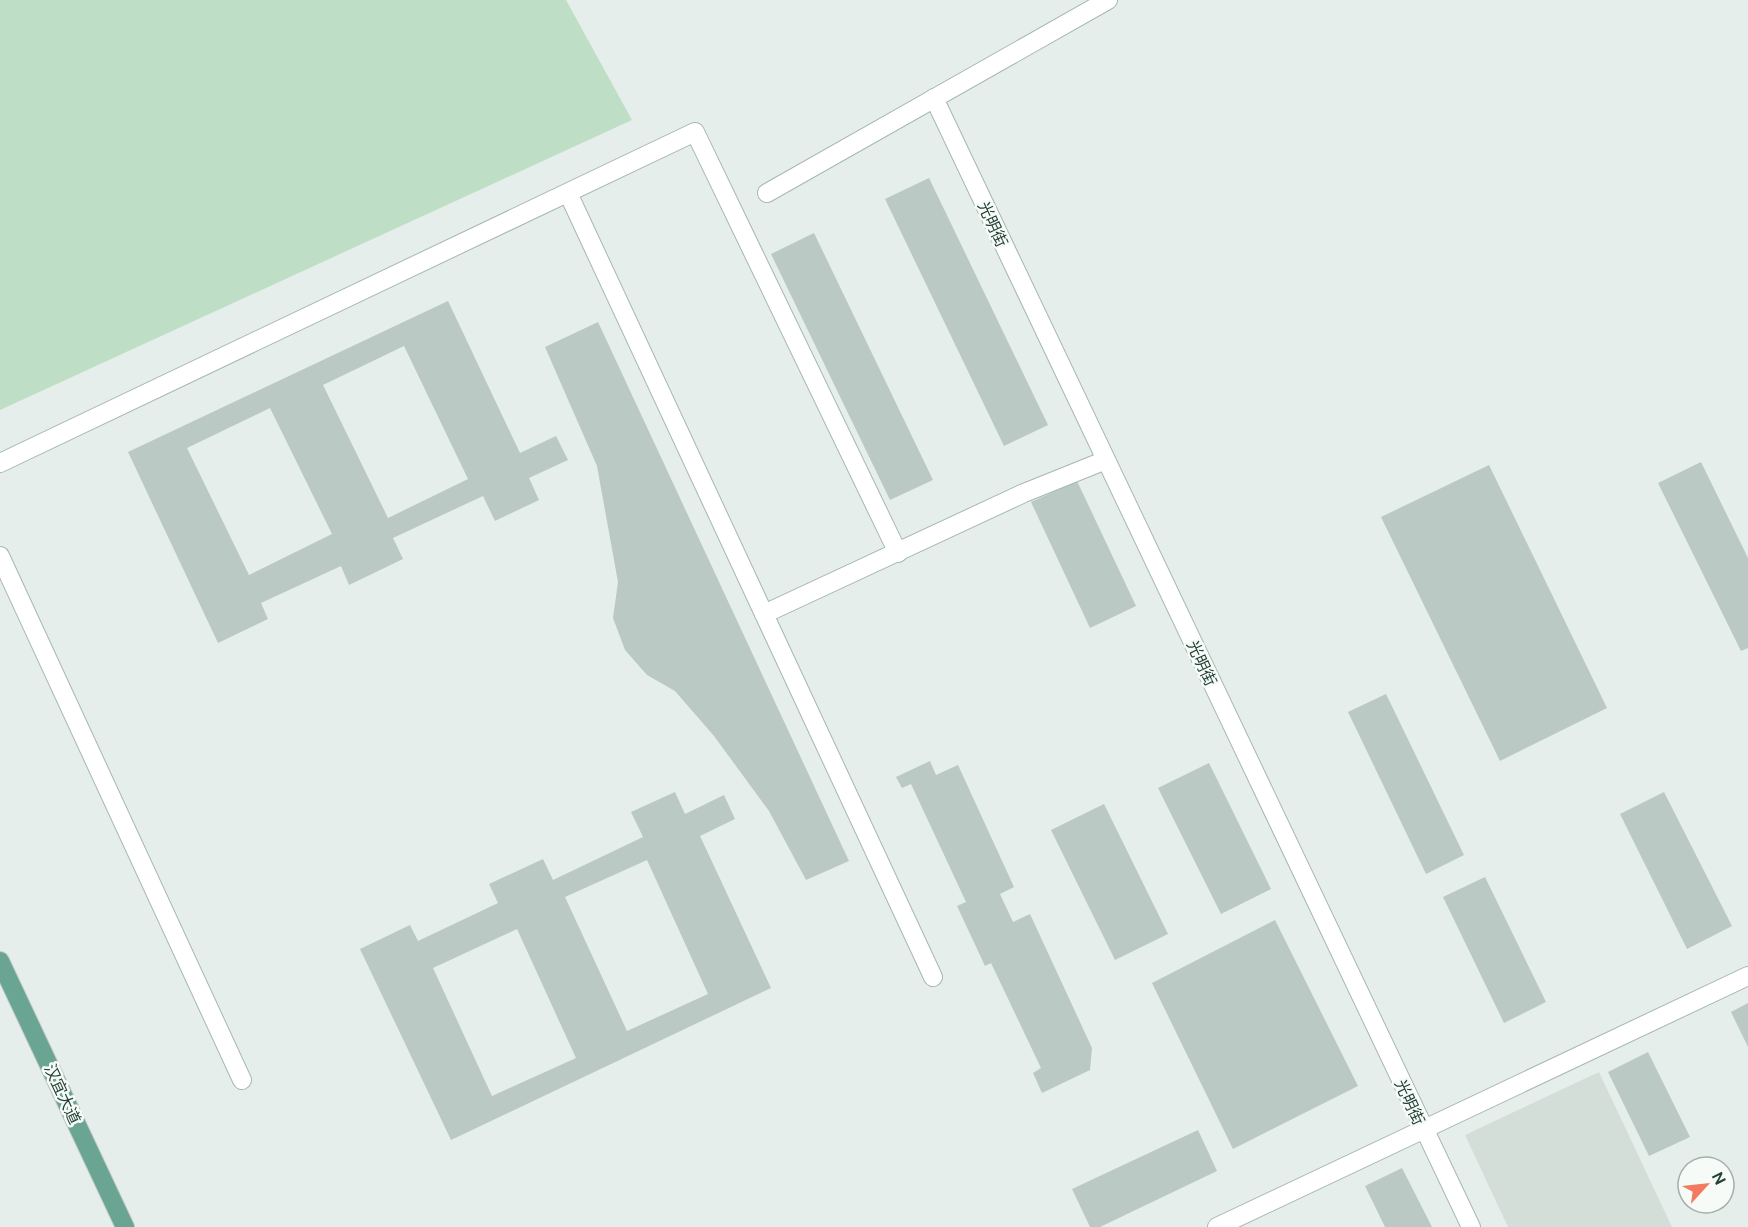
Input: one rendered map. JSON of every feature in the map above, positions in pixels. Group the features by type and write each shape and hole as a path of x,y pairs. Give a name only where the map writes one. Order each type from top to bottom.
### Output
{"main road":[{"name":"汉宜大道","path":"0,961 125,1227"}],"street":[{"path":"767,193 1108,0"},
{"name":"光明街","path":"934,98 1471,1227"},
{"path":"0,464 695,132 898,553"},
{"path":"568,193 933,977"},
{"path":"764,614 1024,493 1106,460"},
{"path":"0,556 242,1080"},
{"path":"1217,1227 1748,976"}],"shaded area":[{"path":"1599,1072 1672,1227 1508,1227 1465,1135"}],"green space":[{"path":"0,0 566,0 632,120 0,410"}],"building":[{"path":"929,178 1048,425 1004,446 885,199"},
{"path":"814,233 933,480 890,500 771,254"},
{"path":"448,301 520,453 556,436 568,460 529,478 539,500 495,521 483,496 393,538 403,559 349,585 341,566 261,603 268,619 218,643 128,452","holes":["404,346 468,479 388,518 323,385","270,408 332,534 249,575 187,448"]},
{"path":"598,322 849,861 806,880 769,811 714,736 675,691 647,675 625,650 613,618 618,582 597,466 545,347"},
{"path":"1701,462 1748,558 1748,648 1741,651 1658,483"},
{"path":"1489,465 1607,708 1500,761 1381,517"},
{"path":"1077,481 1136,606 1090,628 1031,502"},
{"path":"1386,694 1464,855 1426,874 1348,712"},
{"path":"930,761 936,775 958,765 1014,887 1000,894 1013,922 1030,914 1092,1048 1090,1070 1042,1093 1033,1073 1041,1068 991,963 985,966 957,906 966,902 911,784 902,788 896,777"},
{"path":"1209,763 1271,889 1221,914 1158,788"},
{"path":"675,792 685,814 724,795 735,819 700,836 771,988 451,1140 360,949 410,925 418,941 498,903 489,884 543,859 553,880 643,837 631,812","holes":["647,860 708,994 627,1031 565,897","517,929 576,1058 492,1096 433,968"]},
{"path":"1664,792 1732,926 1687,949 1620,814"},
{"path":"1104,804 1168,934 1115,960 1051,830"},
{"path":"1485,877 1546,1002 1504,1023 1443,897"},
{"path":"1275,920 1358,1086 1233,1149 1152,983"},
{"path":"1748,1003 1748,1047 1731,1012"},
{"path":"1648,1052 1690,1137 1649,1156 1608,1072"},
{"path":"1198,1130 1217,1171 1100,1227 1090,1227 1072,1189"},
{"path":"1402,1168 1432,1227 1385,1227 1365,1186"}]}
